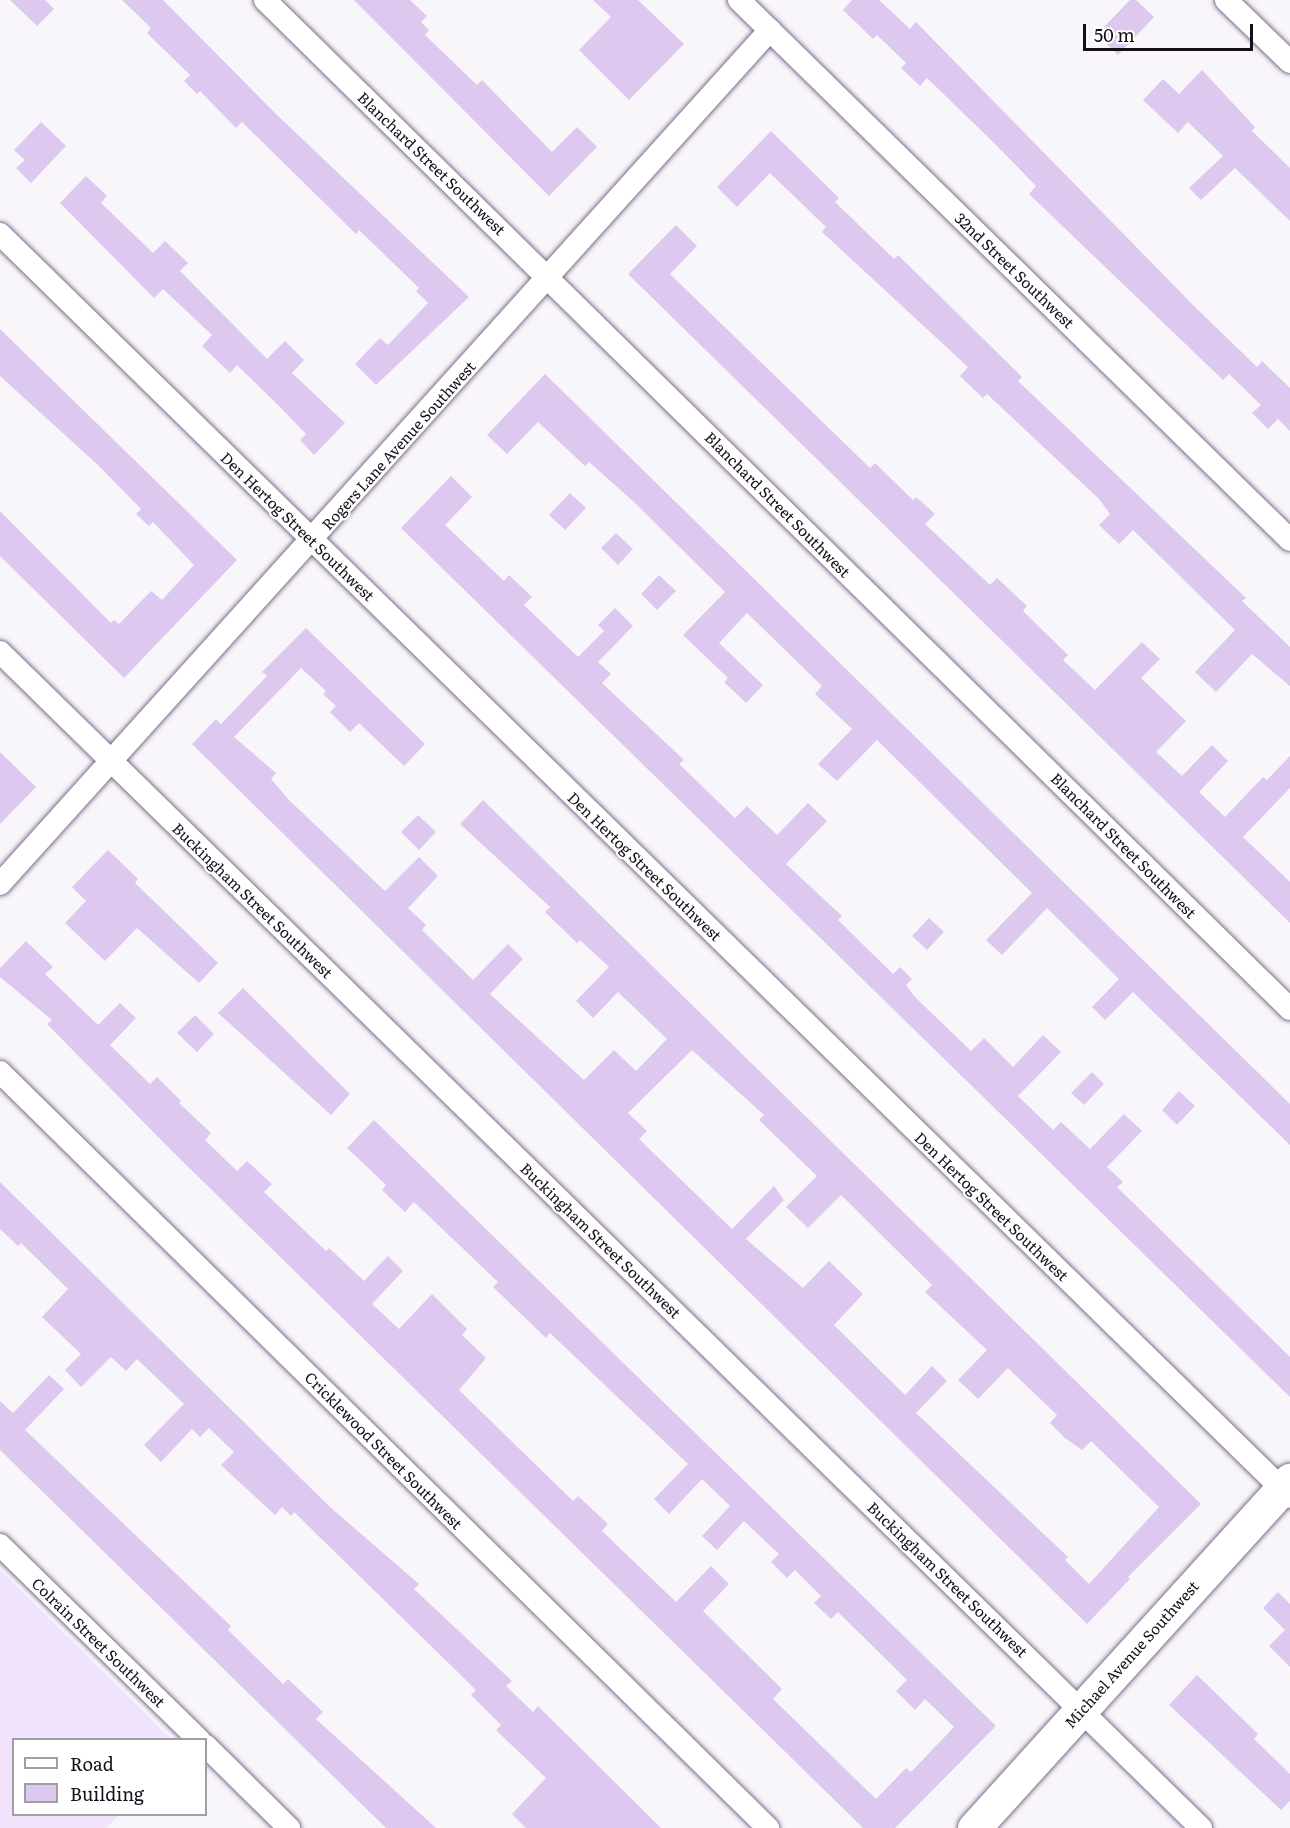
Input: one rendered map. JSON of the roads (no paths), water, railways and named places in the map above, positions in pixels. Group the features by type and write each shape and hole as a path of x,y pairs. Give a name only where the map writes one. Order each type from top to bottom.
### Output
{"street":[{"name":"Blanchard Street Southwest","path":"265,0 1290,1009"},
{"name":"32nd Street Southwest","path":"739,0 1290,540"},
{"path":"1226,0 1290,62"},
{"name":"Rogers Lane Avenue Southwest","path":"0,884 549,278 770,30"},
{"name":"Den Hertog Street Southwest","path":"0,234 1287,1489"},
{"name":"Buckingham Street Southwest","path":"0,652 1201,1828"},
{"name":"Cricklewood Street Southwest","path":"0,1072 768,1828"},
{"name":"Michael Avenue Southwest","path":"974,1828 1080,1709 1287,1489"},
{"name":"Colrain Street Southwest","path":"0,1545 197,1738"},
{"path":"207,1747 289,1828"}]}
